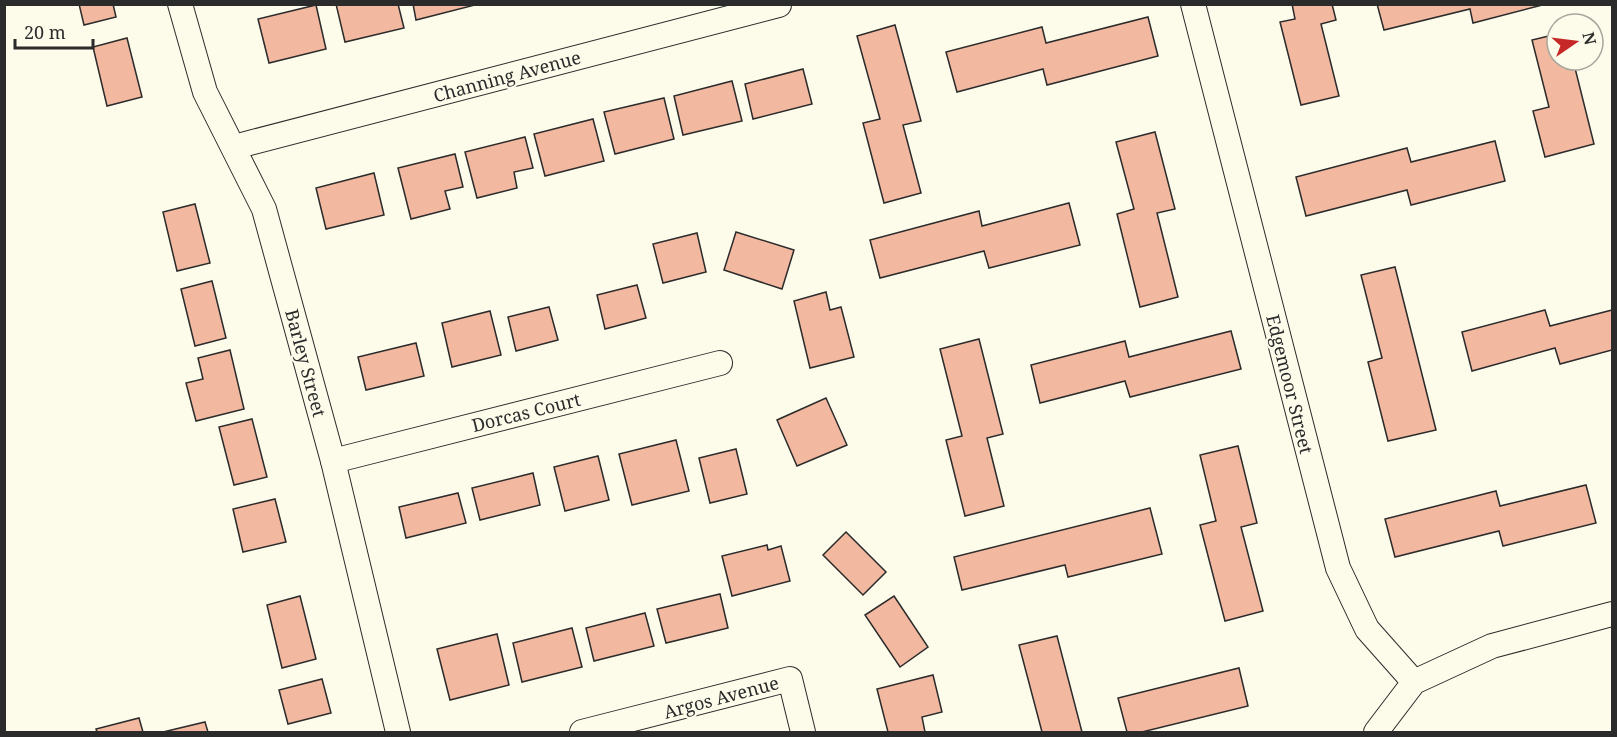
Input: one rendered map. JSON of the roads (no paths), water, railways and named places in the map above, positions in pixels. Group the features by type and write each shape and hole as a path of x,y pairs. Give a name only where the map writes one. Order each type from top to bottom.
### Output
{"street":[{"name":"Barley Street","path":"180,4 205,92 264,209 333,461 398,732"},
{"name":"Edgemoor Street","path":"1193,4 1338,568 1367,629 1414,682"},
{"name":"Channing Avenue","path":"234,147 779,5"},
{"name":"Dorcas Court","path":"333,461 720,363"},
{"path":"1376,732 1414,682 1492,646 1612,615"},
{"name":"Argos Avenue","path":"582,732 790,679 804,732"}]}
